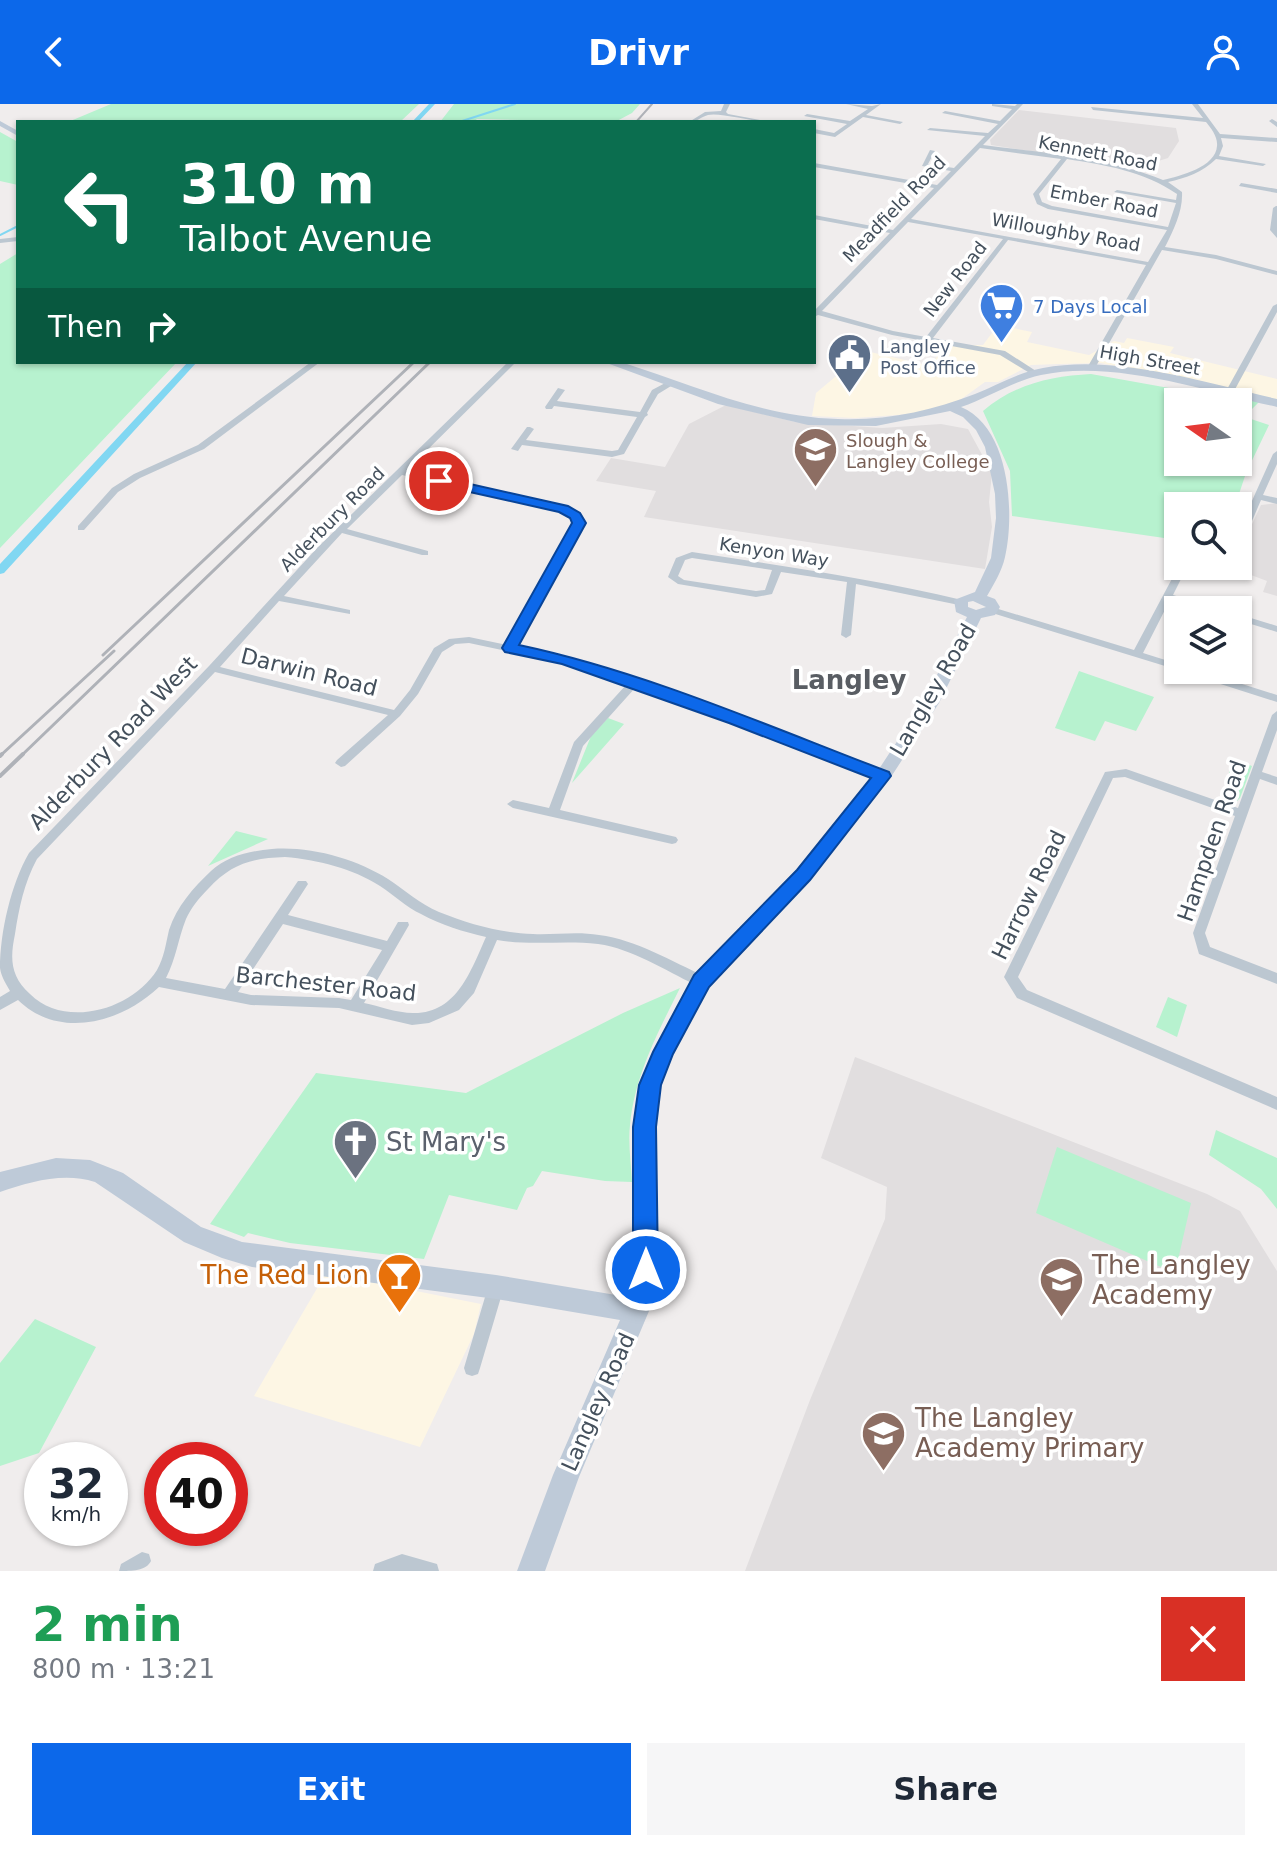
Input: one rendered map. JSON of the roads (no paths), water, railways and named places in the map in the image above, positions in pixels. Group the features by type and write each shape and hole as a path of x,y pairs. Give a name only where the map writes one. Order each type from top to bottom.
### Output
{"street":[{"path":"712,104 761,120"},
{"path":"849,104 876,106"},
{"path":"1165,181 1204,168 1220,145 1218,136 1195,104"},
{"path":"994,105 1018,106"},
{"path":"816,131 833,135 876,106"},
{"name":"Meadfield Road","path":"816,314 1018,106"},
{"path":"695,120 726,108"},
{"path":"1093,108 1206,120"},
{"path":"945,113 1002,123"},
{"path":"807,116 850,123"},
{"path":"864,116 900,122"},
{"path":"928,139 933,131 989,135"},
{"path":"1218,136 1277,140"},
{"name":"Kennett Road","path":"978,146 1148,174 1165,181 1180,193 1180,202"},
{"path":"932,151 924,165 953,170"},
{"path":"1214,157 1263,164"},
{"name":"Ember Road","path":"1064,159 1036,194 1039,203 1050,208 1170,229"},
{"path":"816,165 937,187"},
{"path":"1241,185 1277,191"},
{"path":"1117,192 1180,202 1161,248 1150,264"},
{"path":"1276,208 1273,230 1277,236"},
{"path":"816,217 893,232"},
{"name":"Willoughby Road","path":"905,220 1150,264 1091,368"},
{"name":"New Road","path":"928,340 1007,238"},
{"path":"1161,248 1216,257 1277,273"},
{"path":"1232,388 1277,306"},
{"name":"Meadfield Road","path":"816,314 928,340 1002,353 1033,373"},
{"path":"81,528 115,490 137,476 201,447 313,364"},
{"name":"Alderbury Road","path":"278,598 341,530 510,364"},
{"path":"616,364 746,409 794,419 835,423 936,418 959,421 986,435"},
{"name":"High Street","path":"956,409 996,394 1033,373 1091,368 1201,388"},
{"path":"530,429 518,445 612,454 621,452 655,392 672,383"},
{"path":"561,390 550,406 644,415"},
{"name":"High Street","path":"1252,398 1277,403"},
{"path":"911,420 956,409"},
{"path":"936,418 956,409"},
{"path":"956,409 986,435"},
{"name":"Langley Road","path":"979,597 989,582 998,558 1002,511 1002,485 986,435"},
{"path":"1252,508 1277,454"},
{"path":"401,472 563,509 575,515 579,523 510,648"},
{"path":"1257,496 1277,501"},
{"path":"341,530 425,553"},
{"name":"Kenyon Way","path":"778,568 769,592 756,594 681,582 673,577 681,558 692,555 778,568 852,580 959,602"},
{"name":"Kenyon Way","path":"846,635 852,613 848,603 852,580"},
{"path":"1167,596 1175,580"},
{"path":"984,612 990,602 979,597 968,596 959,602 961,609 984,612 1164,663"},
{"path":"278,598 346,612"},
{"name":"Alderbury Road West","path":"18,993 5,969 21,874 33,856 278,598"},
{"path":"1137,655 1164,602"},
{"name":"Langley Road","path":"531,1571 566,1475 637,1311 646,1270 645,1127 650,1085 701,981 803,875 883,776 931,703 984,612"},
{"path":"1252,621 1277,629"},
{"path":"341,763 396,714 414,692 438,650 453,641 469,640 566,660 735,719 883,776"},
{"name":"Darwin Road","path":"213,668 396,714"},
{"path":"1230,684 1277,699"},
{"path":"553,813 578,745 632,685"},
{"name":"Hampden Road","path":"1277,715 1199,933 1204,950 1277,979"},
{"name":"Harrow Road","path":"1243,814 1126,773 1109,775 1011,977 1022,994 1277,1104"},
{"path":"1257,774 1277,781"},
{"path":"513,804 672,840"},
{"path":"0,1004 18,993 37,1009 81,1019 108,1013 131,1002 156,981 172,953 177,922 196,893 225,866 286,853 330,861 373,875 430,914 464,927 529,939 604,940 626,946 701,981"},
{"path":"228,996 302,884"},
{"path":"280,918 390,947"},
{"path":"355,1006 403,925"},
{"name":"Barchester Road","path":"156,981 228,996 355,1006 412,1019 429,1017 454,1006 469,989 494,933"},
{"path":"0,1182 45,1168 88,1170 110,1179 199,1239 230,1251 263,1258 496,1287 637,1311"},
{"path":"472,1368 496,1287"},
{"path":"382,1571 402,1563 430,1571"}],"waterway":[{"path":"417,120 432,104"},
{"path":"465,120 515,104"},
{"path":"0,235 16,227"},
{"path":"0,571 191,364"}],"railway":[{"path":"638,120 652,104"},
{"path":"103,655 412,364"},
{"path":"21,756 428,364"},
{"path":"2,754 0,756 114,651"},
{"path":"0,776 23,754"}],"place":[{"name":"7 Days Local","path":"1002,345"},
{"name":"Langley Post Office","path":"849,395"},
{"name":"Slough & Langley College","path":"815,489"},
{"name":"St Mary's","path":"355,1181"},
{"name":"The Red Lion","path":"400,1314"},
{"name":"The Langley Academy","path":"1061,1319"},
{"name":"The Langley Academy Primary","path":"884,1472"}],"district":[{"name":"Langley","path":"849,680"}]}
